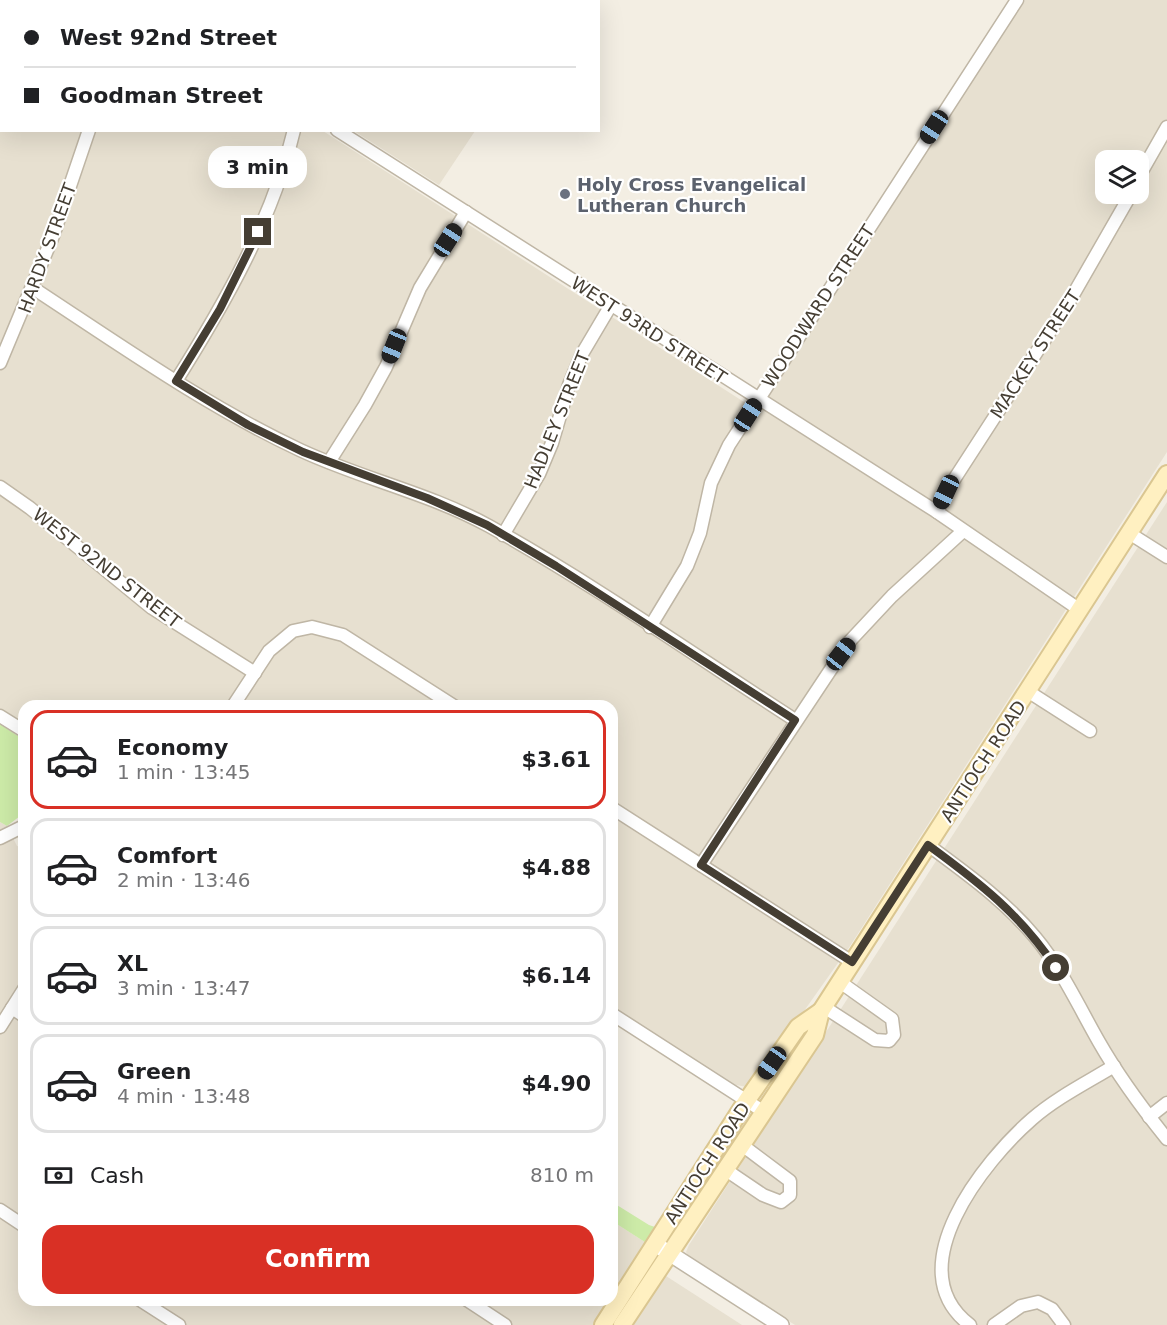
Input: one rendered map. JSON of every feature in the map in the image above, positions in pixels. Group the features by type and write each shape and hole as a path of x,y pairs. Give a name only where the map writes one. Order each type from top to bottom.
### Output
{"main road":[{"name":"ANTIOCH ROAD","path":"622,1325 815,1035 823,1009 852,962 1029,692 1167,474"},
{"name":"ANTIOCH ROAD","path":"618,1302 747,1100 798,1027 823,1009"},
{"name":"ANTIOCH ROAD","path":"603,1325 615,1306"}],"street":[{"name":"WOODWARD STREET","path":"650,627 687,566 700,533 711,483 720,462 1017,0"},
{"path":"1149,159 1167,127"},
{"name":"HARDY STREET","path":"0,363 33,288 88,132"},
{"path":"176,381 238,275 272,197 293,132"},
{"name":"WEST 93RD STREET","path":"340,132 937,512 962,532 1080,610"},
{"name":"MACKEY STREET","path":"937,512 946,492 1069,302 1125,204"},
{"path":"329,462 386,367 420,288 466,212"},
{"path":"33,288 248,425 329,462 427,498 503,534 795,720"},
{"name":"HADLEY STREET","path":"503,534 538,474 552,442 569,384 582,354 611,305"},
{"name":"WEST 92ND STREET","path":"0,487 30,508 152,608 255,673"},
{"path":"701,865 832,665 870,618 962,532"},
{"path":"1130,533 1167,557"},
{"path":"237,700 269,651 282,638 293,632 312,627 343,635 445,700"},
{"name":"ANTIOCH ROAD","path":"1029,692 1090,731"},
{"path":"0,716 18,727"},
{"path":"618,812 852,962"},
{"path":"0,838 18,830"},
{"path":"928,845 983,885 1015,914 1037,939 1066,982 1114,1066 1167,1139"},
{"path":"823,1009 875,1040 889,1041 894,1035 892,1019 840,982"},
{"path":"0,1027 18,998"},
{"path":"12,1008 18,1012"},
{"path":"618,1018 764,1112"},
{"path":"970,1325 955,1313 950,1302 943,1270 946,1240 964,1199 1007,1142 1034,1117 1114,1066"},
{"path":"1149,1117 1167,1103"},
{"name":"ANTIOCH ROAD","path":"726,1170 764,1195 781,1202 790,1195 790,1181 742,1145"},
{"path":"0,1210 18,1222"},
{"path":"655,1244 781,1325"},
{"path":"994,1325 1021,1306 1038,1302 1052,1309 1064,1325"},
{"path":"149,1306 179,1325"},
{"path":"476,1306 505,1325"}],"shaded area":[{"path":"1025,0 1167,0 1167,452 850,946 753,1083 747,1087 731,1084 618,1011 618,700 18,700 18,721 0,709 0,132 325,132 758,411"},
{"path":"356,132 474,132 439,185"},
{"path":"1167,502 1167,1325 795,1325 690,1258 686,1252 689,1245"},
{"path":"0,822 7,826 18,846 18,1306 608,1306 595,1325 0,1325"},
{"path":"618,1225 648,1244 618,1290"},
{"path":"666,1276 742,1325 632,1325"}],"green space":[{"path":"0,724 18,736 18,818 7,826 0,822"},
{"path":"618,1206 658,1228 648,1244 618,1225"}],"place":[{"name":"Holy Cross Evangelical Lutheran Church","path":"565,194"}],"route":[{"path":"258,232 220,309 176,381 248,425 303,452 390,483 487,525 556,566 795,720 701,865 852,962 928,845 983,885 1015,914 1037,939 1056,968"}]}
